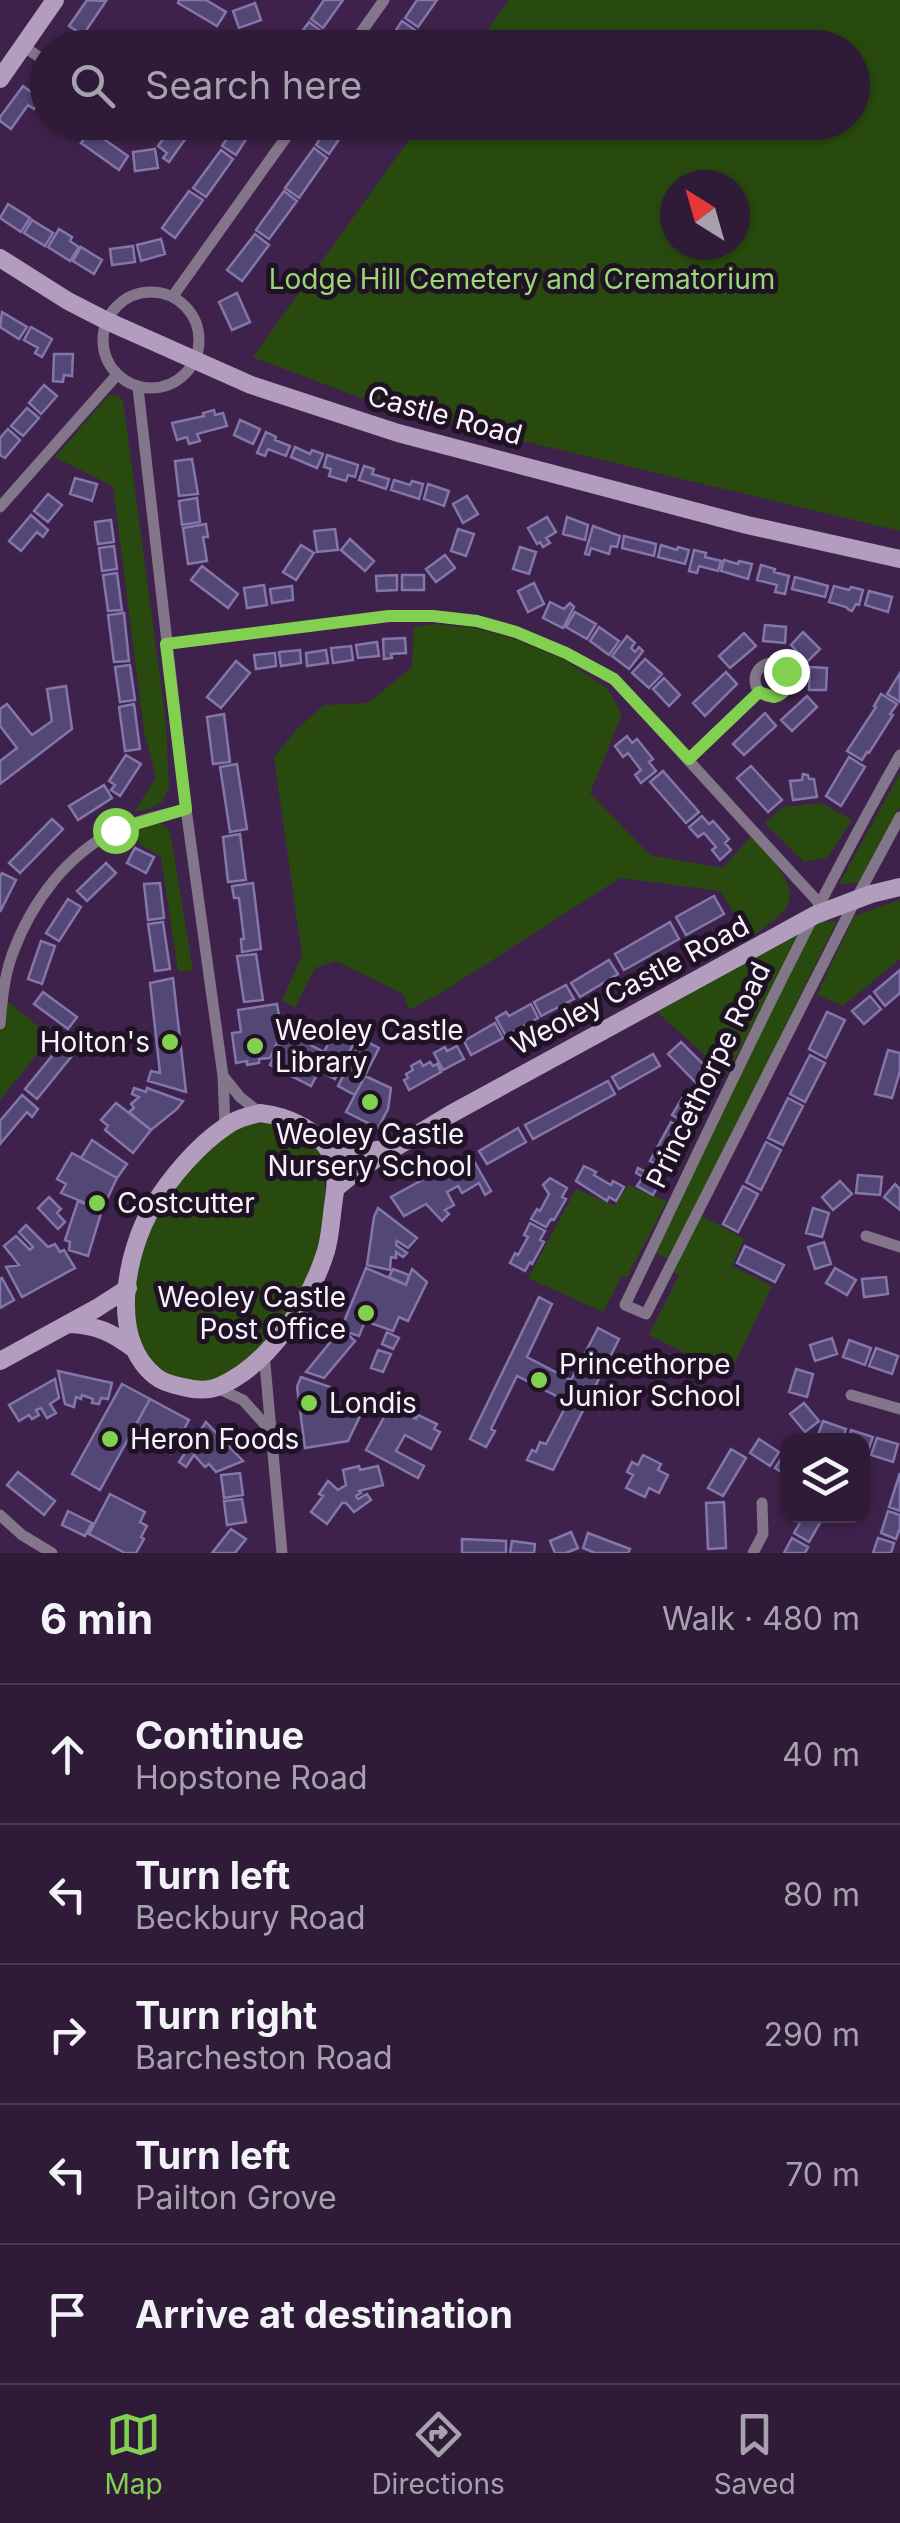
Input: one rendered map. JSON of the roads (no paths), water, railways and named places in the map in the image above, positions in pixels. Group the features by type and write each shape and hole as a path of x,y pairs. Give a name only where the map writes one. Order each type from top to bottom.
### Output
{"street":[{"path":"34,30 55,0"},
{"path":"363,30 384,0"},
{"path":"0,79 30,36"},
{"path":"23,46 30,51"},
{"path":"172,296 283,140"},
{"name":"Castle Road","path":"0,258 107,321 251,386 398,434 747,525 900,558"},
{"path":"148,291 172,296 188,308 197,324 200,342 194,362 177,382 158,389 138,388 116,376 101,344 107,321 119,303 133,294 148,291"},
{"path":"0,507 116,376"},
{"path":"138,388 186,809 223,1076 225,1126"},
{"path":"166,644 389,616 477,621 516,632 614,679 689,759 818,909"},
{"path":"689,759 759,692"},
{"name":"Princethorpe Road","path":"900,755 852,840 745,1052 625,1305 646,1314 900,817"},
{"path":"0,1024 11,958 39,899 65,868 115,830 186,809"},
{"name":"Weoley Castle Road","path":"336,1188 392,1148 818,909 900,887"},
{"path":"223,1076 260,1113"},
{"path":"260,1113 293,1121 327,1148 334,1162 336,1188 326,1249 306,1298 284,1331 246,1369 218,1388 197,1390 158,1379 143,1365 134,1349 125,1314 134,1254 151,1209 172,1178 225,1126 260,1113"},
{"name":"Weoley Castle Road","path":"327,1148 354,1154 392,1148"},
{"path":"866,1236 900,1247"},
{"path":"648,1258 669,1269"},
{"path":"0,1361 128,1288"},
{"path":"68,1324 98,1326 134,1349"},
{"path":"264,1353 282,1553"},
{"path":"218,1388 243,1400 270,1430"},
{"path":"852,1395 900,1409"},
{"path":"753,1553 763,1534 762,1503"},
{"path":"0,1516 52,1553"}],"place":[{"name":"Holton's","path":"170,1042"},
{"name":"Weoley Castle Library","path":"255,1046"},
{"name":"Weoley Castle Nursery School","path":"370,1102"},
{"name":"Costcutter","path":"97,1203"},
{"name":"Weoley Castle Post Office","path":"366,1313"},
{"name":"Princethorpe Junior School","path":"539,1380"},
{"name":"Londis","path":"309,1403"},
{"name":"Heron Foods","path":"110,1439"}],"park label":[{"name":"Lodge Hill Cemetery and Crematorium","path":"522,279"}]}
